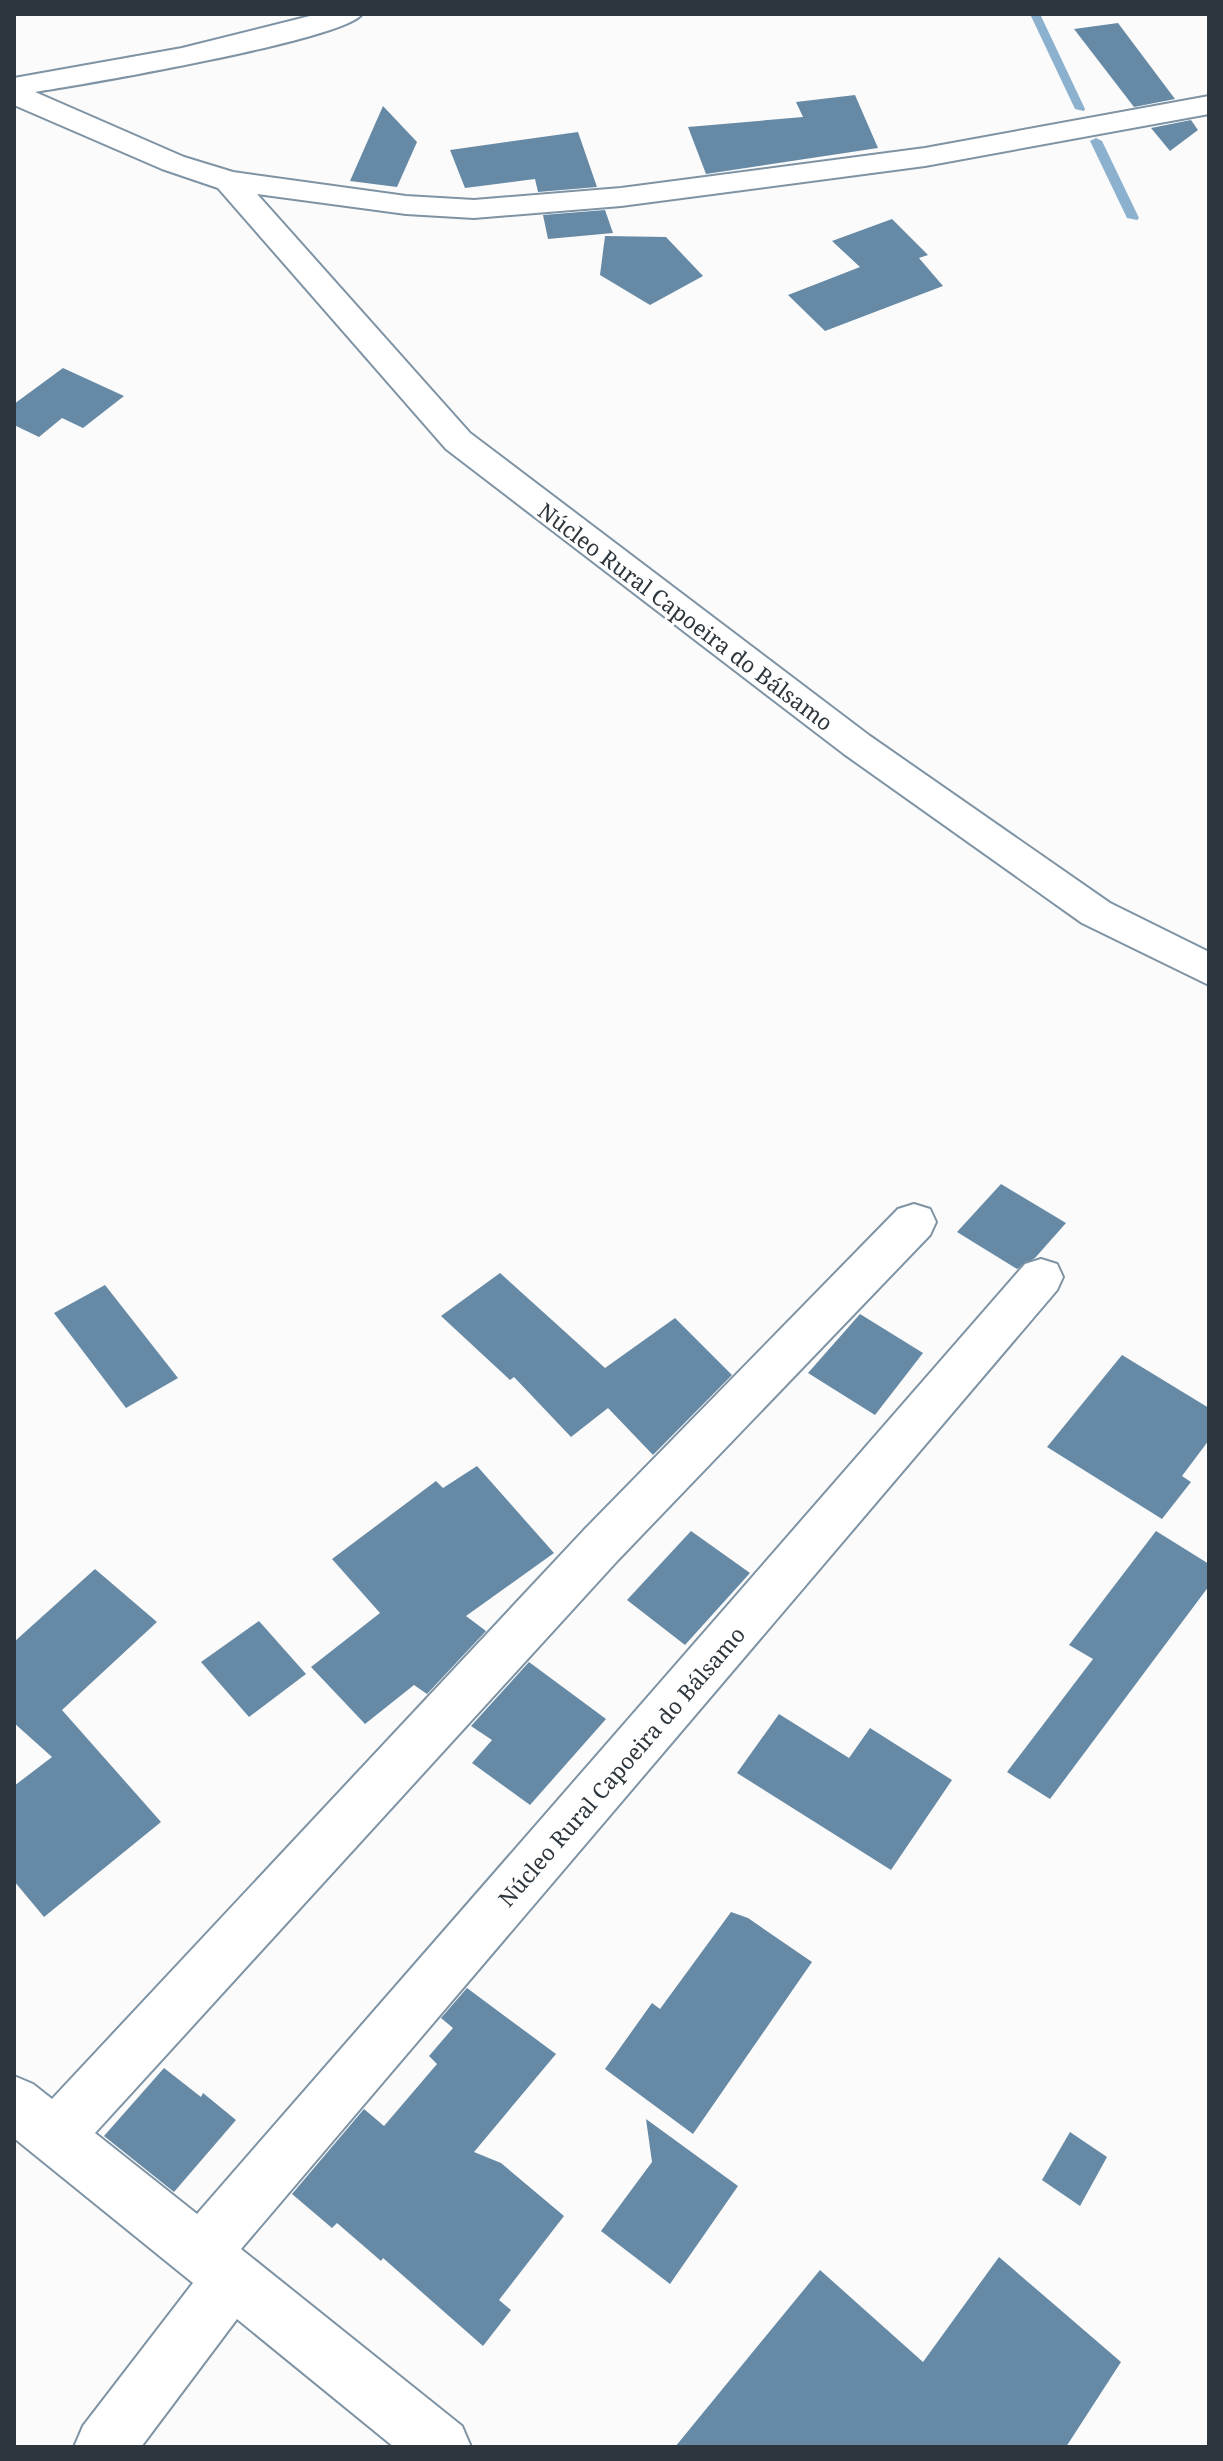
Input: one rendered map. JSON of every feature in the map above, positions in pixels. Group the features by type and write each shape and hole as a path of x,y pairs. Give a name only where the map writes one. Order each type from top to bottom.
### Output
{"street":[{"path":"14,87 193,58 266,41 348,14"},
{"path":"14,94 173,163 229,181 406,205 474,209 621,197 925,157 1209,105"},
{"name":"Núcleo Rural Capoeira do Bálsamo","path":"229,181 458,441 635,579 882,763 1096,913 1209,970"},
{"path":"441,2447 35,2119 601,1545 914,1222"},
{"name":"Núcleo Rural Capoeira do Bálsamo","path":"104,2447 216,2267 1041,1277"}],"building":[{"path":"1118,23 1175,99 1134,107 1074,29"},
{"path":"855,95 878,148 706,174 688,127 803,117 796,102"},
{"path":"383,106 417,142 397,187 350,181"},
{"path":"1191,120 1198,130 1170,151 1151,128"},
{"path":"578,132 597,187 538,192 535,179 465,188 450,150"},
{"path":"605,210 613,233 548,239 543,215"},
{"path":"892,219 928,255 919,258 943,286 825,331 788,295 860,267 832,241"},
{"path":"605,236 666,237 703,276 650,305 600,275"},
{"path":"63,368 124,396 83,428 62,418 39,437 14,425 14,404"},
{"path":"1001,1184 1066,1223 1035,1258 1017,1269 957,1232"},
{"path":"500,1273 605,1368 675,1318 732,1375 653,1455 608,1408 571,1437 514,1377 510,1380 441,1316"},
{"path":"105,1285 178,1378 126,1408 54,1313"},
{"path":"860,1314 923,1353 875,1415 808,1373"},
{"path":"1122,1355 1209,1408 1209,1440 1182,1476 1191,1482 1162,1519 1047,1447"},
{"path":"477,1466 554,1553 466,1616 486,1631 427,1694 414,1685 365,1724 311,1667 380,1613 332,1559 436,1481 443,1488"},
{"path":"691,1531 750,1573 685,1645 627,1600"},
{"path":"1156,1531 1209,1564 1209,1586 1050,1799 1007,1772 1093,1659 1069,1645"},
{"path":"95,1569 157,1622 62,1710 161,1822 44,1917 14,1881 14,1786 52,1757 14,1723 14,1642"},
{"path":"259,1621 306,1674 249,1717 201,1662"},
{"path":"529,1662 606,1719 530,1805 472,1763 492,1740 471,1726"},
{"path":"779,1714 849,1758 870,1728 952,1780 891,1870 737,1773"},
{"path":"731,1912 748,1918 812,1962 693,2134 605,2069 652,2003 660,2009"},
{"path":"467,1988 556,2054 474,2152 501,2163 564,2216 499,2300 511,2310 483,2346 383,2258 381,2261 337,2223 332,2228 292,2194 364,2109 384,2126 437,2064 429,2056 453,2028 441,2018"},
{"path":"164,2068 201,2097 203,2093 236,2120 174,2192 104,2136"},
{"path":"646,2119 738,2186 670,2284 601,2231 652,2162"},
{"path":"1070,2132 1107,2157 1080,2206 1042,2180"},
{"path":"999,2257 1121,2362 1066,2447 675,2447 820,2270 923,2362"}],"waterway":[{"path":"1035,14 1080,109"},
{"path":"1096,141 1133,218"}]}
